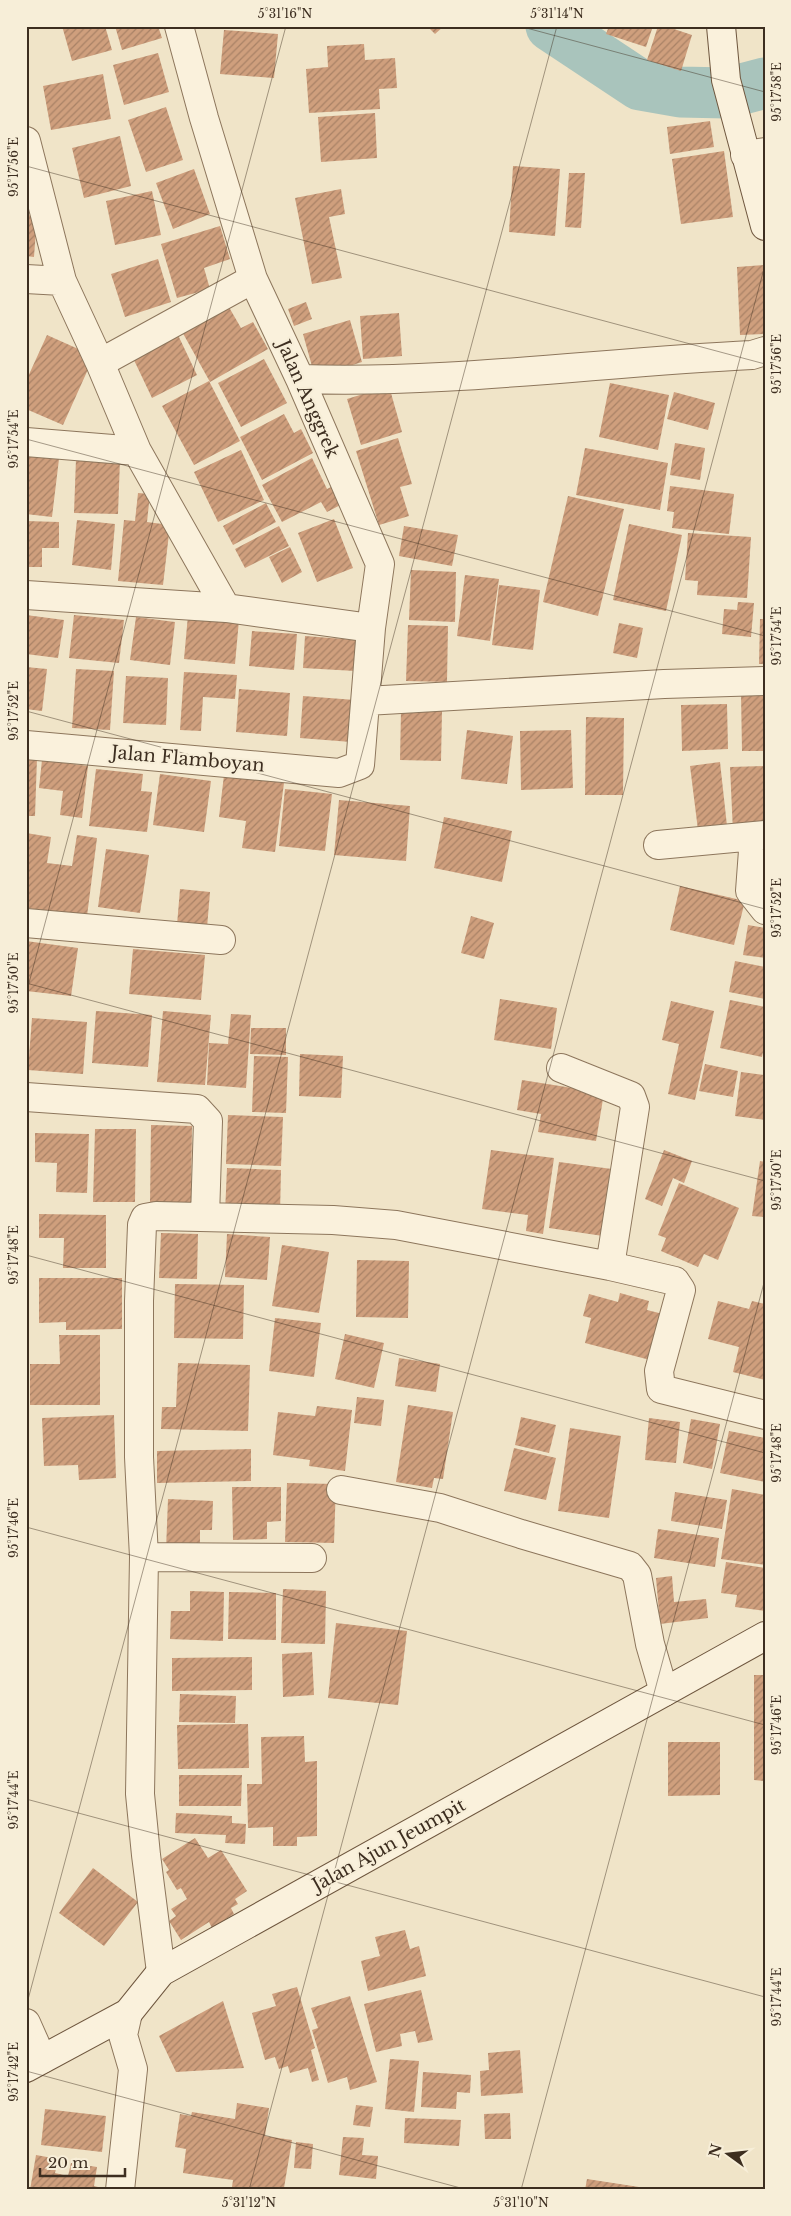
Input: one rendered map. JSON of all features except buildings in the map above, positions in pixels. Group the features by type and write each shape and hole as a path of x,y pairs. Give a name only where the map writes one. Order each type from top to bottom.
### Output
{"street":[{"name":"Jalan Anggrek","path":"179,26 204,118 253,279 300,379 380,564 371,628 360,765 349,770"},
{"path":"721,26 729,90 755,153 765,226"},
{"path":"26,142 62,281 100,363 137,451 226,608"},
{"path":"100,363 253,279"},
{"path":"26,280 62,281"},
{"path":"300,379 352,381 421,379 679,358 752,355 765,351"},
{"path":"26,442 137,451"},
{"path":"26,595 226,608 371,628"},
{"path":"366,701 664,684 765,681"},
{"name":"Jalan Flamboyan","path":"26,745 339,773 349,770"},
{"path":"658,844 760,836 750,891 765,910"},
{"path":"26,923 221,940"},
{"path":"561,1068 631,1096 634,1102 635,1107 610,1266"},
{"path":"26,1097 197,1109 208,1121 205,1217"},
{"path":"161,1972 140,1794 144,1557 139,1438 138,1301 142,1225 145,1218 156,1216 333,1220 396,1225 610,1266 675,1281 681,1290 659,1371 661,1389 765,1414"},
{"path":"341,1490 440,1508 630,1566 637,1575 650,1644 664,1692"},
{"path":"144,1557 312,1558"},
{"name":"Jalan Ajun Jeumpit","path":"34,2063 125,2024 161,1972 765,1636"},
{"path":"26,2023 34,2063"},
{"path":"120,2190 133,2069 125,2024"}],"waterway":[{"path":"551,26 640,85 680,92 727,93 765,83"}]}
